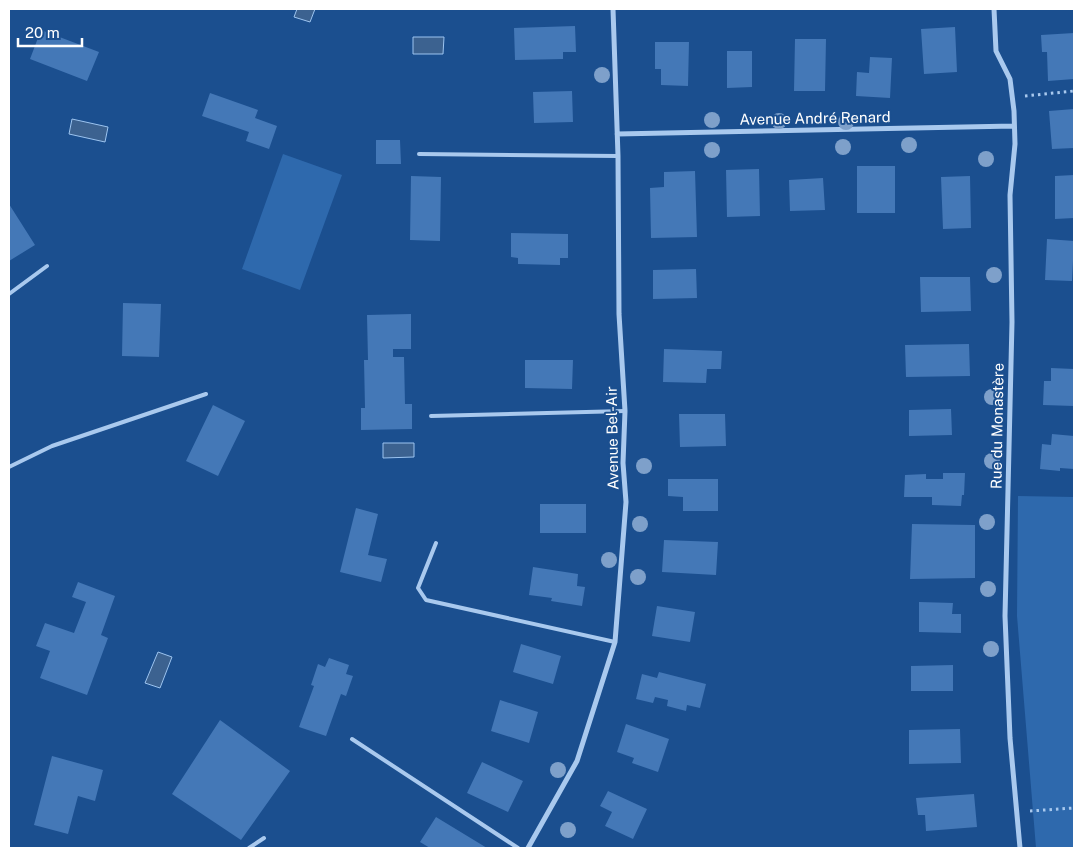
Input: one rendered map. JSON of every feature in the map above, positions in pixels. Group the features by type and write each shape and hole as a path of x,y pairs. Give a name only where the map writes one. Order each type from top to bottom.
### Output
{"street":[{"name":"Avenue Bel-Air","path":"528,848 577,762 615,642 626,502 623,463 625,411 619,314 618,156 614,9"},
{"name":"Rue du Monastère","path":"994,9 996,51 1010,79 1015,144 1010,195 1012,322 1005,616 1010,738 1020,848"},
{"name":"Avenue André Renard","path":"617,134 1014,126"}],"lane":[{"path":"418,154 618,156"},
{"path":"9,294 47,266"},
{"path":"9,467 52,446 206,394"},
{"path":"431,416 625,411"},
{"path":"436,543 418,588 426,600 615,642"},
{"path":"352,739 518,848"},
{"path":"249,848 264,838"}],"path":[{"path":"1012,97 1074,91"},
{"path":"1017,812 1074,808"}],"shaded area":[{"path":"297,9 315,9 310,22 294,17"},
{"path":"413,37 444,37 443,54 413,54"},
{"path":"72,119 108,127 105,142 69,134"},
{"path":"283,154 342,175 300,290 242,269"},
{"path":"383,443 414,443 414,457 383,458"},
{"path":"1018,496 1074,497 1074,848 1036,848 1017,616"},
{"path":"158,652 172,657 160,688 145,683"}],"building":[{"path":"575,26 576,52 563,52 563,59 515,60 514,28"},
{"path":"955,27 957,72 924,74 921,29"},
{"path":"41,30 99,52 87,81 30,59"},
{"path":"1074,33 1074,79 1048,81 1047,52 1042,52 1041,35"},
{"path":"795,39 826,39 825,91 794,91"},
{"path":"655,42 689,42 688,86 661,85 661,69 655,69"},
{"path":"727,51 752,51 752,87 727,88"},
{"path":"870,57 892,58 890,98 856,96 857,72 869,73"},
{"path":"572,91 573,122 534,123 533,92"},
{"path":"210,93 258,110 255,118 277,126 269,149 246,141 249,132 202,116"},
{"path":"1074,109 1074,148 1052,149 1049,111"},
{"path":"376,140 400,140 401,164 376,164"},
{"path":"857,166 895,166 895,213 857,213"},
{"path":"759,169 760,216 727,217 726,170"},
{"path":"695,171 697,237 651,238 650,188 664,187 664,172"},
{"path":"1074,175 1074,218 1055,219 1055,176"},
{"path":"411,176 441,177 440,241 410,240"},
{"path":"970,176 971,228 943,229 941,177"},
{"path":"823,178 825,210 790,211 789,180"},
{"path":"9,204 35,245 9,261"},
{"path":"511,233 568,234 568,258 560,258 560,265 518,264 518,258 511,257"},
{"path":"1047,239 1074,241 1072,281 1045,280"},
{"path":"696,269 697,298 653,299 653,270"},
{"path":"920,277 970,277 971,311 921,312"},
{"path":"123,303 161,304 159,357 122,356"},
{"path":"411,314 411,349 393,349 393,357 404,357 405,404 412,404 412,429 361,430 361,408 365,408 364,360 368,360 367,315"},
{"path":"969,344 970,376 906,377 905,345"},
{"path":"664,349 722,351 721,369 707,369 706,383 663,382"},
{"path":"525,360 573,360 572,389 525,388"},
{"path":"1051,368 1074,369 1074,406 1043,405 1044,381 1051,381"},
{"path":"213,405 245,421 218,476 186,461"},
{"path":"951,409 952,435 909,436 909,410"},
{"path":"679,414 725,414 726,446 680,447"},
{"path":"1052,434 1074,436 1074,469 1060,468 1060,471 1040,469 1042,444 1051,445"},
{"path":"943,473 965,473 964,495 962,495 961,506 932,505 932,497 904,497 905,475 926,474 926,479 943,479"},
{"path":"668,479 718,479 718,511 683,511 683,497 668,496"},
{"path":"540,504 586,504 586,533 540,533"},
{"path":"356,508 378,514 368,555 387,559 381,582 340,572"},
{"path":"912,524 975,525 975,578 910,579"},
{"path":"664,540 718,542 716,575 662,572"},
{"path":"533,567 578,574 577,586 585,587 582,606 551,601 552,598 529,595"},
{"path":"78,582 115,596 101,635 108,638 87,695 40,678 50,651 36,646 45,623 74,633 86,602 72,597"},
{"path":"919,602 953,603 952,614 961,614 961,633 919,632"},
{"path":"657,606 695,612 690,642 652,636"},
{"path":"521,644 561,656 553,684 513,672"},
{"path":"329,658 349,665 346,674 353,676 346,696 341,694 326,736 299,727 314,686 311,685 318,664 325,667"},
{"path":"953,665 953,691 911,691 911,666"},
{"path":"659,672 706,684 700,708 687,705 686,711 667,706 668,700 655,697 653,703 636,699 642,674 657,678"},
{"path":"500,700 538,712 529,743 491,731"},
{"path":"220,720 290,771 241,840 172,794"},
{"path":"626,724 669,739 658,772 632,763 634,758 617,752"},
{"path":"960,729 961,763 909,764 909,730"},
{"path":"52,756 103,770 95,801 78,796 68,834 34,825"},
{"path":"482,762 523,781 508,812 467,793"},
{"path":"608,791 647,809 633,839 605,826 612,812 600,806"},
{"path":"974,794 977,827 926,831 925,815 918,815 916,798"},
{"path":"436,817 487,848 430,848 420,842"}]}
